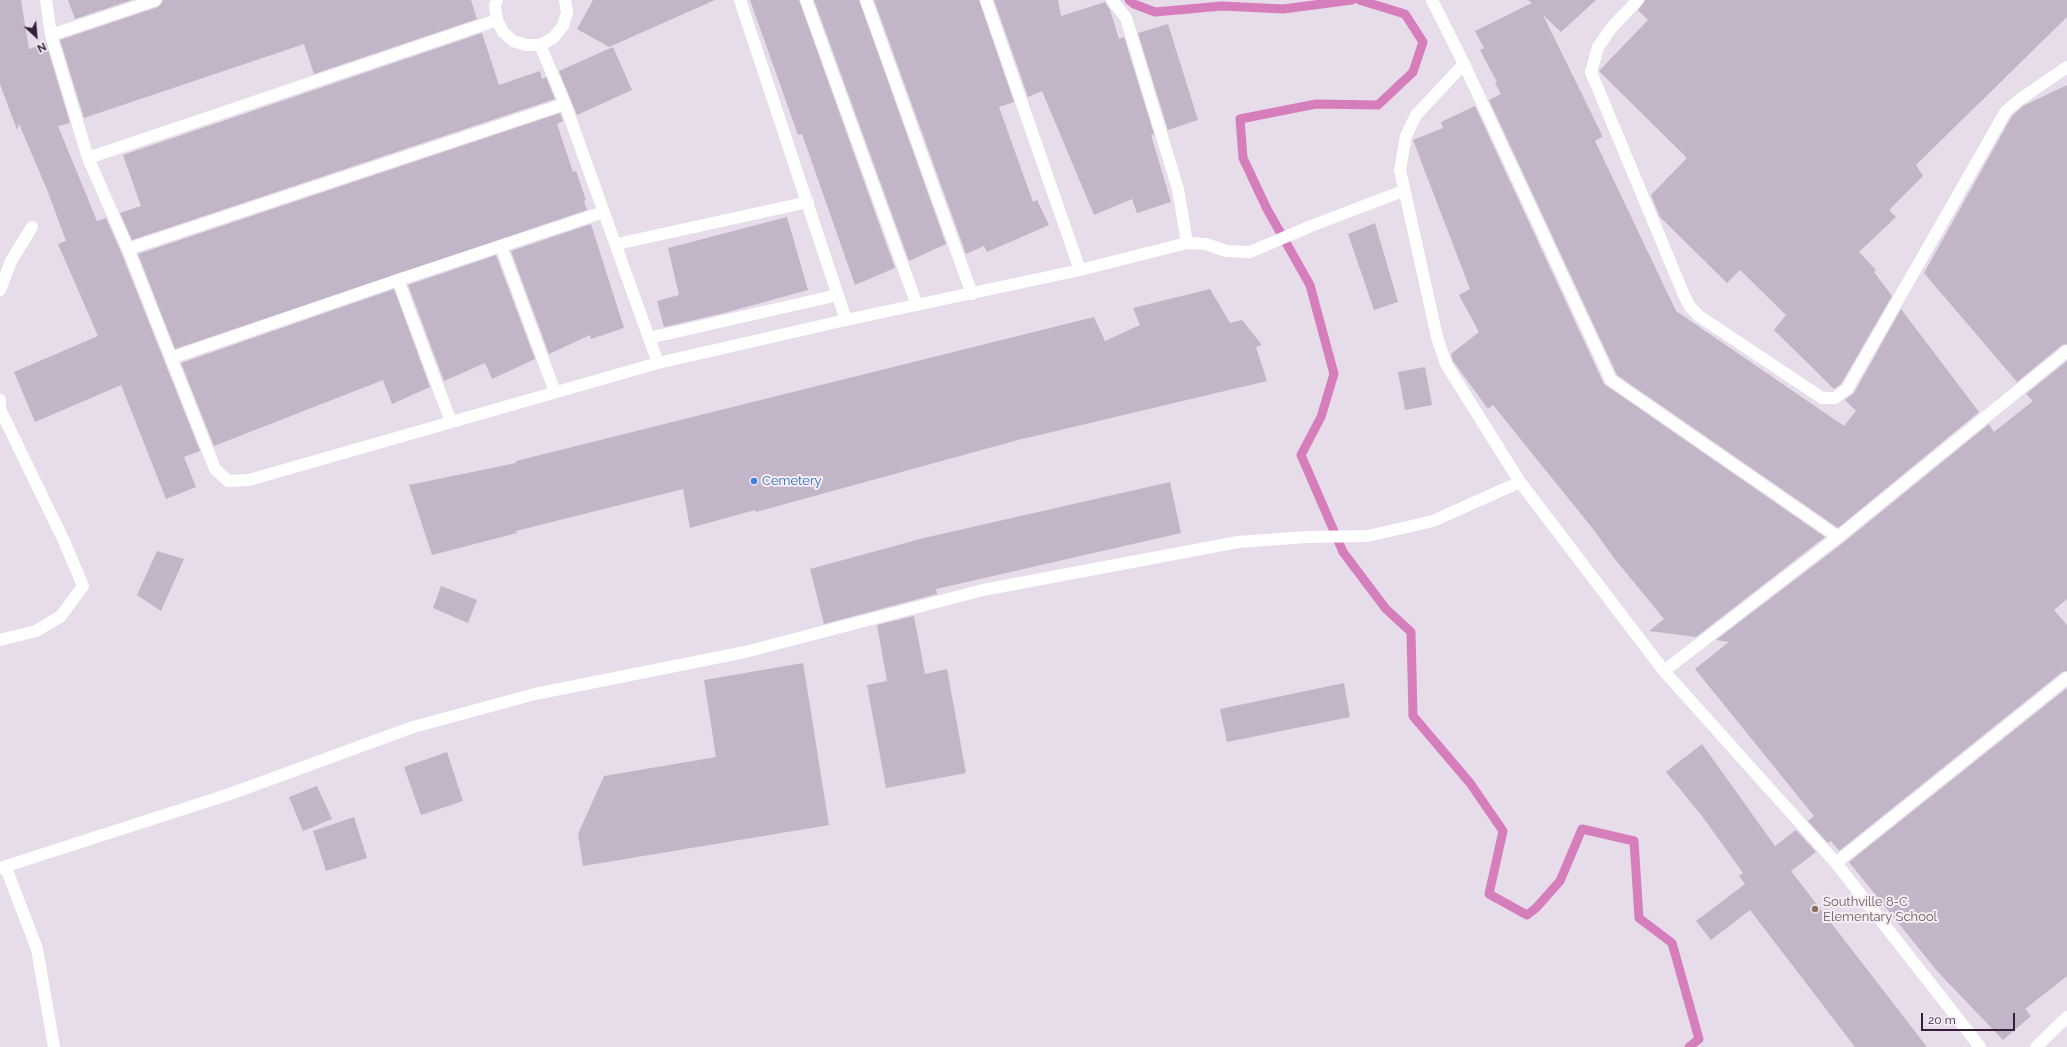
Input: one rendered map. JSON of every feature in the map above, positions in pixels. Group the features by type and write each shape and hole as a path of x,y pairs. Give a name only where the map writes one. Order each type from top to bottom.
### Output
{"street":[{"path":"46,0 51,35 88,158 128,249 215,469 228,481 249,480 658,363 846,320 1080,270 1186,243 1206,244 1226,251 1250,252 1403,190"},
{"path":"51,35 156,0"},
{"path":"497,0 495,6 497,20 503,32 513,41 526,45 540,45 553,38 563,26 567,12 565,0"},
{"path":"740,0 846,320"},
{"path":"806,0 917,305"},
{"path":"866,0 972,294"},
{"path":"986,0 1080,270"},
{"path":"1112,0 1126,18 1129,25 1178,189 1186,243"},
{"path":"1432,0 1464,64 1611,380 1838,537"},
{"path":"1638,0 1612,27 1598,48 1591,72 1684,296 1699,316 1822,398 1835,398 1846,389 2006,110 2067,67"},
{"path":"88,158 497,20"},
{"path":"540,45 565,104 617,244 658,363"},
{"path":"1464,64 1416,115 1406,136 1400,170 1403,190 1432,308 1436,337 1446,364 1520,482 1664,671 1836,863 1980,1047"},
{"path":"128,249 565,104"},
{"path":"617,244 808,202"},
{"path":"172,358 398,280 604,212"},
{"path":"0,290 11,261 32,227"},
{"path":"501,246 555,392"},
{"path":"398,280 451,422"},
{"path":"649,338 838,295"},
{"path":"1664,671 1838,537 2067,351"},
{"path":"0,400 0,409 64,541 83,586 61,616 36,631 0,640"},
{"path":"54,1047 37,949 3,868 230,794 413,728 535,694 745,652 983,590 1238,542 1307,537 1368,536 1433,521 1520,482"},
{"path":"1836,863 2067,678"},
{"path":"2036,1047 2067,1017"}],"building":[{"path":"0,0 21,0 29,49 46,43 70,123 58,126 97,221 106,218 121,252 200,451 184,457 196,487 166,499 121,385 35,422 14,372 98,336 58,244 66,241 48,192 19,124 17,130 0,84"},
{"path":"68,0 132,0 75,19"},
{"path":"163,0 471,0 477,19 314,74 304,44 84,118 60,40 158,7"},
{"path":"593,0 715,0 609,47 577,29"},
{"path":"750,0 799,0 895,268 855,285 802,134 798,135"},
{"path":"814,0 859,0 946,244 909,261"},
{"path":"874,0 979,0 1014,102 999,107 1033,202 1037,200 1049,225 987,252 984,246 966,254"},
{"path":"994,0 1058,0 1061,16 1105,2 1110,10 1119,39 1124,37 1154,134 1151,135 1171,202 1137,213 1132,199 1094,215 1042,91 1028,97"},
{"path":"1528,0 1596,0 1561,32 1543,15 1601,133 1602,137 1595,141 1676,311 1844,426 1856,411 1845,400 1854,393 1901,309 1979,412 1838,528 1617,375 1489,100 1501,94 1495,83 1497,82 1480,50 1484,48 1475,31 1532,3"},
{"path":"1645,0 2067,0 2067,17 1916,165 1923,176 1889,210 1896,217 1859,252 1876,270 1874,272 1892,296 1841,384 1834,389 1774,330 1786,315 1740,270 1727,283 1660,217 1651,195 1687,158 1599,71 1648,20 1638,10"},
{"path":"1168,24 1198,120 1168,130 1138,33"},
{"path":"482,33 499,85 540,71 542,79 546,77 555,99 132,240 120,213 141,206 123,155"},
{"path":"613,47 632,90 577,115 559,71"},
{"path":"2067,85 2067,344 2062,345 2017,382 1924,273 2012,116 2023,106"},
{"path":"1475,106 1604,384 1825,537 1696,637 1649,631 1664,619 1493,405 1488,409 1453,361 1451,354 1479,332 1459,295 1470,289 1413,140 1443,128 1441,122"},
{"path":"560,113 563,121 557,124 573,172 576,171 586,200 584,201 587,210 175,349 138,254"},
{"path":"787,217 808,290 728,312 664,327 657,301 679,295 668,248"},
{"path":"1375,223 1398,302 1374,310 1348,234"},
{"path":"591,224 624,328 591,339 590,335 549,354 511,251"},
{"path":"496,255 535,359 492,379 485,363 444,381 408,285"},
{"path":"394,289 430,387 392,404 383,380 214,446 181,363"},
{"path":"1210,289 1230,323 1242,320 1262,345 1256,347 1267,381 1018,440 756,512 755,510 690,528 683,489 516,531 517,533 432,555 409,485 516,463 516,461 1094,317 1105,341 1140,325 1133,308"},
{"path":"2067,361 2067,599 2054,610 2067,625 2067,671 2062,672 1839,851 1831,841 1828,843 1808,821 1814,816 1695,669 1729,642 1716,640 1843,543 1989,424 1994,432 2033,401 2026,394"},
{"path":"1425,367 1432,405 1405,410 1398,372"},
{"path":"1170,482 1181,533 936,589 937,594 824,624 810,569 924,538"},
{"path":"157,551 184,559 161,611 137,595"},
{"path":"441,586 477,600 468,623 433,608"},
{"path":"914,616 925,674 947,669 966,773 886,788 867,685 887,681 877,625"},
{"path":"803,663 829,825 583,866 578,834 604,776 716,757 704,680"},
{"path":"1344,683 1350,717 1227,742 1220,709"},
{"path":"2067,688 2067,976 2025,1009 2031,1016 2003,1040 1937,971 1849,862"},
{"path":"1702,744 1775,846 1796,830 1816,852 1791,871 1927,1047 1855,1047 1750,910 1711,940 1696,921 1745,884 1739,876 1743,873 1702,816 1666,772"},
{"path":"447,752 463,801 421,815 404,767"},
{"path":"317,786 332,819 303,831 289,797"},
{"path":"354,817 367,858 326,871 313,831"}],"waterway":[{"path":"1129,0 1134,4 1155,12 1222,6 1283,9 1352,0"},
{"path":"1359,0 1405,14 1423,42 1413,72 1378,105 1316,104 1240,119 1243,158 1267,209 1310,285 1334,374 1321,417 1301,455 1343,552 1386,609 1411,632 1413,716 1470,783 1503,831 1489,894 1527,915 1536,908 1560,881 1582,829 1634,841 1639,918 1672,943 1699,1039 1689,1047"}],"place":[{"name":"Cemetery","path":"754,481"},
{"name":"Southville 8-C Elementary School","path":"1815,909"}]}
